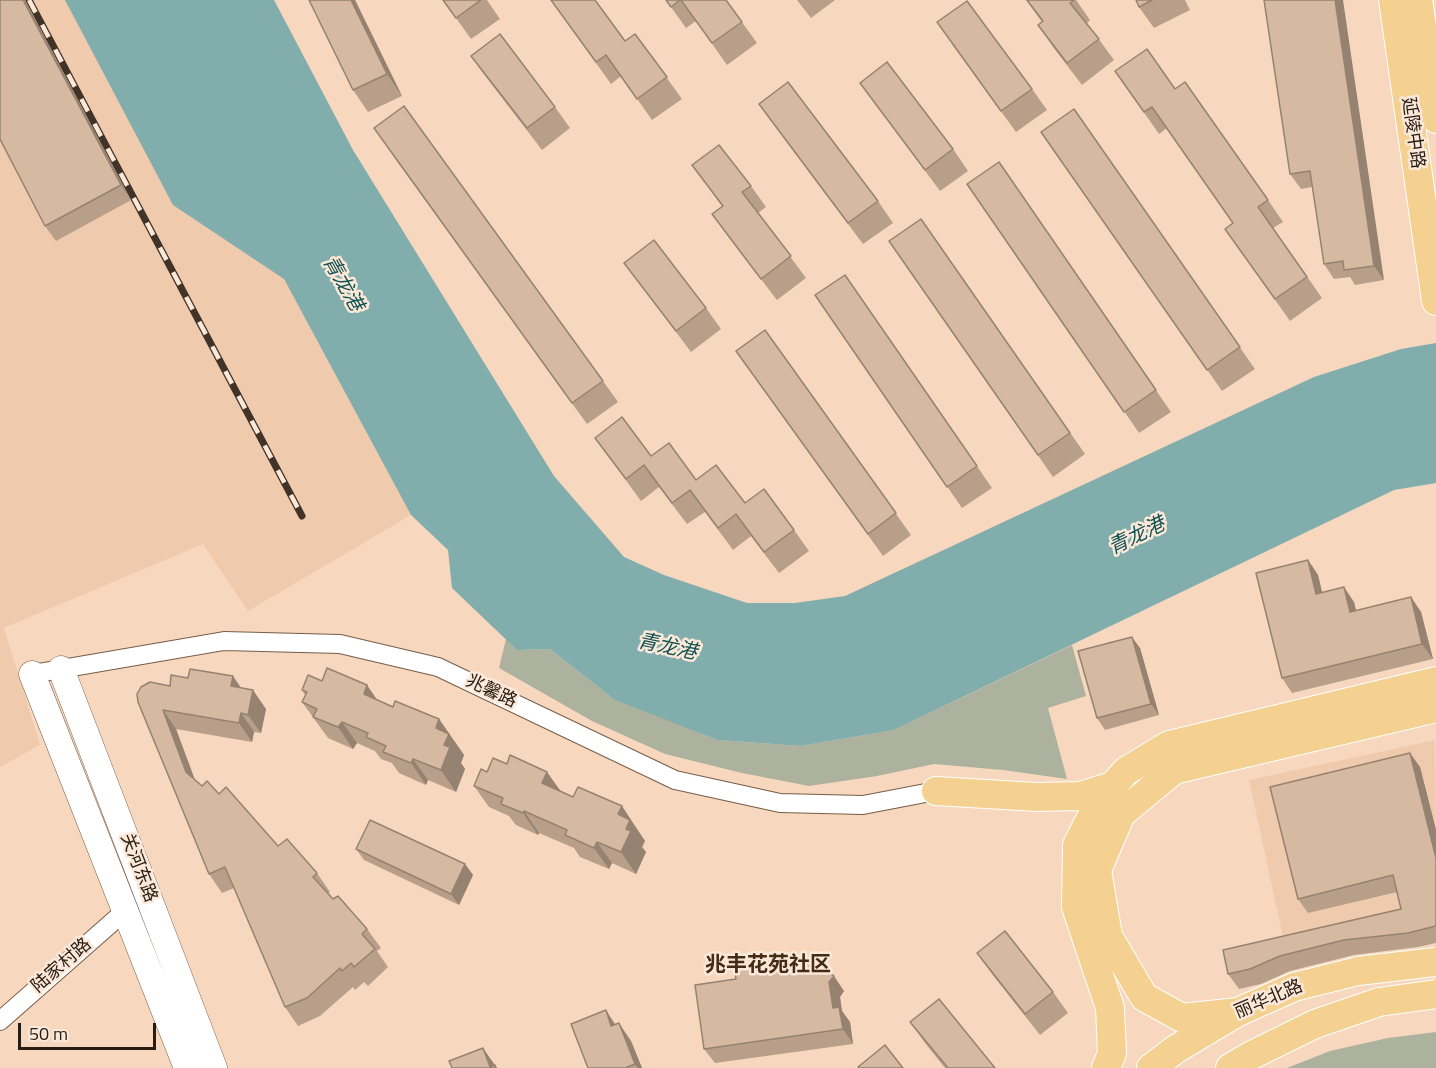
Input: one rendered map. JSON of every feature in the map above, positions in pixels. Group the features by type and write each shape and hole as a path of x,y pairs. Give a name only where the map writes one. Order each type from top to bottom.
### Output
{"main road":[{"name":"延陵中路","path":"1393,0 1436,301"},
{"name":"延陵中路","path":"1418,0 1436,119"},
{"path":"1433,0 1436,21"},
{"name":"关河东路","path":"61,669 214,1068"},
{"name":"关河东路","path":"32,674 187,1068"},
{"path":"1106,1068 1112,1053 1110,1008 1076,907 1077,845 1100,800 1126,771 1169,745 1436,681"},
{"path":"1238,1012 1182,1018 1144,997 1108,936 1097,870 1121,814 1174,770 1436,708"},
{"path":"936,791 1037,797 1080,796 1114,784"},
{"name":"丽华北路","path":"1151,1068 1176,1049 1238,1012 1293,987 1358,971 1436,962"},
{"path":"1239,1064 1315,1024 1379,1002 1436,994"}],"street":[{"name":"兆馨路","path":"32,674 224,641 340,644 438,667 675,780 780,803 863,805 936,791"},
{"name":"陆家村路","path":"0,1021 125,911"}],"shaded area":[{"path":"0,0 194,0 284,279 411,515 248,611 203,544 4,628 40,745 0,767"},
{"path":"1435,740 1436,910 1285,946 1249,780"}],"green space":[{"path":"506,639 517,650 550,649 610,696 718,740 801,746 894,730 1072,645 1086,696 1048,708 1067,779 934,764 877,776 809,786 742,773 665,754 592,721 499,668"},
{"path":"1436,1032 1436,1068 1287,1068 1330,1051 1388,1038"}],"water":[{"name":"青龙港","path":"65,0 274,0 353,150 554,476 624,557 664,575 747,603 795,603 845,596 1314,377 1401,349 1436,343 1436,483 1394,490 894,730 801,746 718,740 615,700 550,649 517,650 452,588 448,550 411,515 284,279 173,205"}],"building":[{"path":"0,0 23,0 121,185 45,226 0,139"},
{"path":"309,0 351,0 387,74 353,90"},
{"path":"443,0 481,0 456,18"},
{"path":"551,0 595,0 625,41 635,34 667,77 637,99 606,55 596,62"},
{"path":"666,0 680,0 671,7"},
{"path":"681,0 726,0 742,22 712,43"},
{"path":"1027,0 1074,0 1070,3 1099,39 1067,63 1038,25 1043,21"},
{"path":"1136,0 1152,0 1139,7"},
{"path":"1264,0 1335,0 1374,266 1344,270 1343,261 1324,264 1310,171 1290,174"},
{"path":"967,1 1032,89 1001,111 937,22"},
{"path":"500,34 555,107 527,128 471,56"},
{"path":"1147,49 1175,89 1185,82 1268,200 1258,207 1307,277 1275,299 1225,229 1233,223 1152,107 1144,112 1115,71"},
{"path":"887,62 953,149 925,170 860,83"},
{"path":"788,82 878,201 848,223 759,104"},
{"path":"404,106 603,381 572,403 374,128"},
{"path":"1074,109 1240,347 1207,370 1041,132"},
{"path":"719,145 751,186 742,192 791,256 761,279 712,214 723,206 692,165"},
{"path":"999,162 1156,390 1124,412 967,184"},
{"path":"921,219 1070,433 1038,455 889,241"},
{"path":"654,240 706,308 676,331 624,263"},
{"path":"845,275 977,466 947,487 815,295"},
{"path":"765,330 896,513 868,534 736,351"},
{"path":"622,417 651,456 669,443 696,480 716,465 745,503 764,489 794,530 764,552 736,514 718,528 690,490 672,503 644,465 626,479 595,438"},
{"path":"1308,560 1316,594 1344,587 1350,612 1411,597 1422,644 1282,678 1256,573"},
{"path":"1132,637 1151,704 1097,718 1078,651"},
{"path":"327,668 367,685 364,694 393,707 395,701 439,719 436,728 449,734 444,745 450,747 441,770 413,759 411,763 383,752 386,746 366,737 368,733 342,722 338,727 313,717 317,709 302,702 307,692 302,690 308,675 322,681"},
{"path":"190,669 233,676 231,686 253,690 248,715 241,713 239,723 163,710 186,772 202,786 207,781 219,794 226,787 278,846 287,839 317,873 313,877 333,899 338,896 367,929 362,934 375,949 354,967 351,963 342,971 340,968 307,998 285,1007 225,867 209,874 138,702 137,694 141,687 150,682 170,686 171,675 188,678"},
{"path":"1410,753 1436,858 1436,926 1408,933 1344,940 1280,956 1250,969 1228,974 1223,950 1401,909 1393,875 1298,899 1270,787"},
{"path":"510,755 547,772 542,783 573,797 578,787 622,806 618,814 630,820 626,829 631,831 621,852 597,842 594,848 565,835 567,830 524,811 523,813 501,804 503,798 474,786 481,769 487,772 493,758 507,764"},
{"path":"370,820 465,864 451,894 356,849"},
{"path":"1005,931 1053,992 1025,1014 977,953"},
{"path":"809,959 834,976 829,982 833,1008 839,1007 843,1029 704,1049 695,985 736,979 734,967 777,961 779,974 796,966 801,970"},
{"path":"939,999 995,1068 948,1068 910,1022"},
{"path":"606,1010 611,1026 619,1023 635,1064 628,1068 588,1068 571,1024"},
{"path":"885,1045 903,1068 858,1067"},
{"path":"483,1048 490,1067 495,1065 496,1068 452,1068 449,1061"}],"railway":[{"path":"29,0 302,516"}],"district":[{"name":"兆丰花苑社区","path":"768,966"}]}
